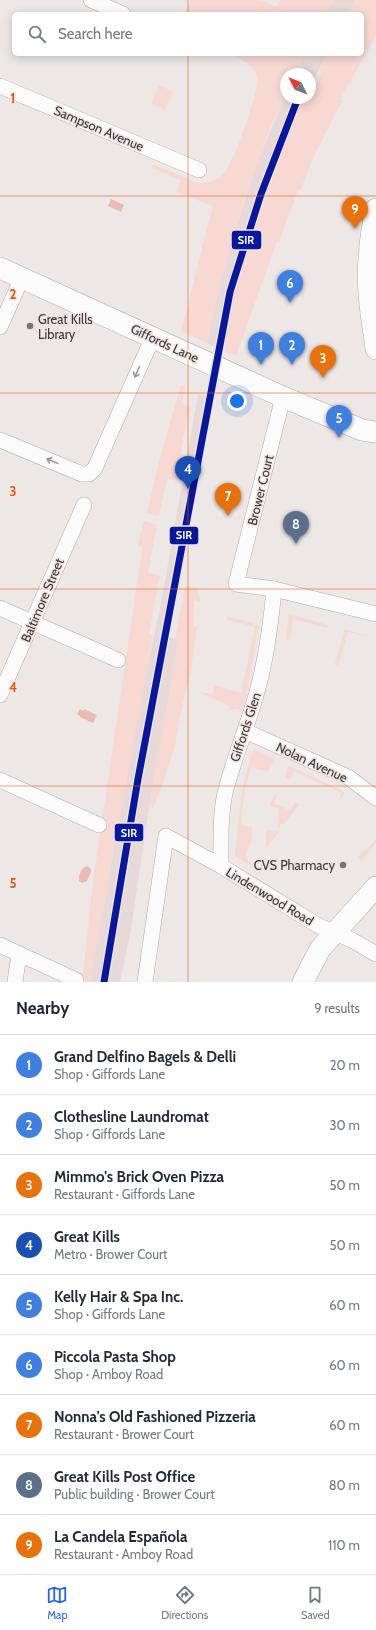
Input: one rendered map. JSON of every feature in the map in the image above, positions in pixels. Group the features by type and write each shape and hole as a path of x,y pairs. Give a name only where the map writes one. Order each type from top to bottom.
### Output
{"street":[{"path":"91,0 118,12"},
{"name":"Sampson Avenue","path":"0,86 199,170"},
{"path":"376,210 371,234 368,276 376,344"},
{"name":"Giffords Lane","path":"0,268 283,397 362,430 376,432"},
{"path":"0,327 22,278"},
{"path":"0,440 82,474 89,474 95,468 153,337"},
{"name":"Brower Court","path":"274,589 236,584 283,397"},
{"name":"Baltimore Street","path":"0,695 84,505"},
{"path":"274,589 376,614"},
{"name":"Giffords Glen","path":"220,866 221,829 225,794 233,762 245,731 258,688 268,640 274,589"},
{"path":"0,608 118,660"},
{"name":"Nolan Avenue","path":"245,731 348,777 376,798"},
{"path":"0,780 99,825"},
{"name":"Lindenwood Road","path":"145,982 166,836 220,866 320,926 335,932 376,954"},
{"path":"303,982 320,949 376,887"},
{"path":"0,945 76,980"},
{"path":"15,982 19,954"}],"shaded area":[{"path":"191,0 261,0 276,7 281,0 333,0 326,12 185,12"},
{"path":"333,0 355,0 349,12 326,12"},
{"path":"355,0 376,0 376,36 340,99 342,101 313,158 300,191 298,190 279,242 277,241 236,356 222,350 240,277 268,182 283,143 302,104 316,104 316,82 321,75 320,69 326,56 364,56 364,12 349,12"},
{"path":"233,56 304,56 298,68 280,68 281,104 269,131 242,207 217,297 207,343 181,331 213,206 176,192 181,180 152,168 153,164 198,183 215,180 223,174 239,143 257,85 257,77 250,65"},
{"path":"304,56 326,56 316,75 316,68 298,68"},
{"path":"159,85 173,92 165,110 151,103"},
{"path":"281,104 302,104 277,158 264,197 243,264 222,350 207,343 230,247 256,166"},
{"path":"111,199 124,205 121,212 108,206"},
{"path":"181,385 185,386 182,404 191,407 190,415 188,416 181,447 178,480 167,479 159,516 147,513 159,461"},
{"path":"198,394 211,399 212,397 214,398 168,637 175,639 178,645 149,807 130,935 120,982 90,982 143,687 161,604"},
{"path":"144,521 157,525 148,573 160,576 149,634 153,635 90,982 81,982 93,882 142,550 142,547 138,545"},
{"path":"185,586 197,588 201,603 194,601 193,626 197,626 190,677 183,702 175,745 153,808 149,807 178,645 175,639"},
{"path":"289,614 328,625 327,628 293,619 290,640 286,639"},
{"path":"226,616 254,623 254,625 259,626 245,703 242,711 236,708 228,711 230,706 199,692 213,694 214,685 241,693 255,627 228,620"},
{"path":"345,629 369,637 348,632 338,666 335,663"},
{"path":"80,709 83,711 84,709 97,715 93,723 77,714"},
{"path":"254,749 275,759 268,772 251,767 244,794 241,824 252,828 251,843 248,847 246,855 247,860 257,866 257,869 235,856 243,787"},
{"path":"289,766 345,793 338,802 342,793 294,771 290,780 285,776"},
{"path":"277,793 274,803 291,811 295,802 299,805 284,824 282,823 277,830 279,808 269,806"},
{"path":"267,830 279,832 266,848 266,833"},
{"path":"376,839 376,843 362,861 358,857"},
{"path":"87,866 91,869 91,872 87,881 82,883 79,881 80,875 83,868"}],"transit line":[{"name":"SIR","path":"104,982 138,779 230,292 261,194 296,104"}],"place":[{"name":"La Candela Española","path":"355,229"},
{"name":"Piccola Pasta Shop","path":"290,303"},
{"name":"Great Kills Library","path":"30,326"},
{"name":"Grand Delfino Bagels & Delli","path":"261,365"},
{"name":"Clothesline Laundromat","path":"292,365"},
{"name":"Mimmo's Brick Oven Pizza","path":"323,378"},
{"name":"Kelly Hair & Spa Inc.","path":"339,438"},
{"name":"Great Kills","path":"188,489"},
{"name":"Nonna's Old Fashioned Pizzeria","path":"228,516"},
{"name":"Great Kills Post Office","path":"296,544"},
{"name":"CVS Pharmacy","path":"343,865"}]}
